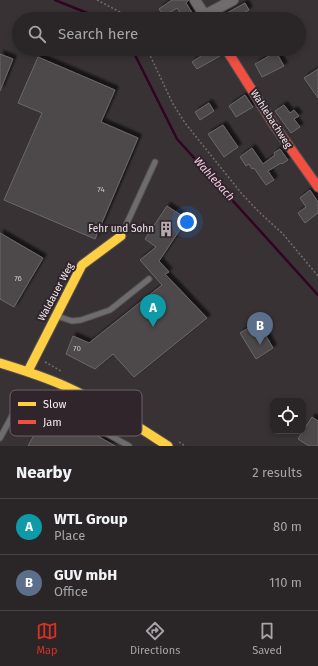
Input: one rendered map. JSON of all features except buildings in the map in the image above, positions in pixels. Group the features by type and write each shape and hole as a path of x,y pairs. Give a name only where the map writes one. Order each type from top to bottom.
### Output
{"street":[{"path":"195,0 203,12"},
{"path":"214,12 233,0"},
{"name":"Wahlebachweg","path":"230,56 274,125 318,187"},
{"name":"Waldauer Weg","path":"28,371 82,265 121,236"},
{"path":"0,363 28,371 73,390"},
{"path":"142,430 168,446"}],"lane":[{"path":"121,236 155,162"},
{"path":"56,316 72,321 81,320 110,310 148,279"},
{"path":"0,438 10,420"},
{"path":"111,436 129,446"}],"path":[{"path":"97,0 120,12"},
{"path":"149,56 173,104 185,123 242,194 283,234 318,276"}],"waterway":[{"name":"Wahlebach","path":"55,0 85,12"},
{"name":"Wahlebach","path":"136,56 177,139 318,295"}],"traffic: slow":[{"path":"28,371 82,265 121,236"},
{"path":"0,363 59,383 74,390"},
{"path":"142,430 168,446"}],"traffic: jam":[{"path":"230,56 274,125 318,187"}],"place":[{"name":"Fehr und Sohn","path":"166,229"},
{"name":"WTL Group","path":"153,327"},
{"name":"GUV mbH","path":"260,345"}]}
